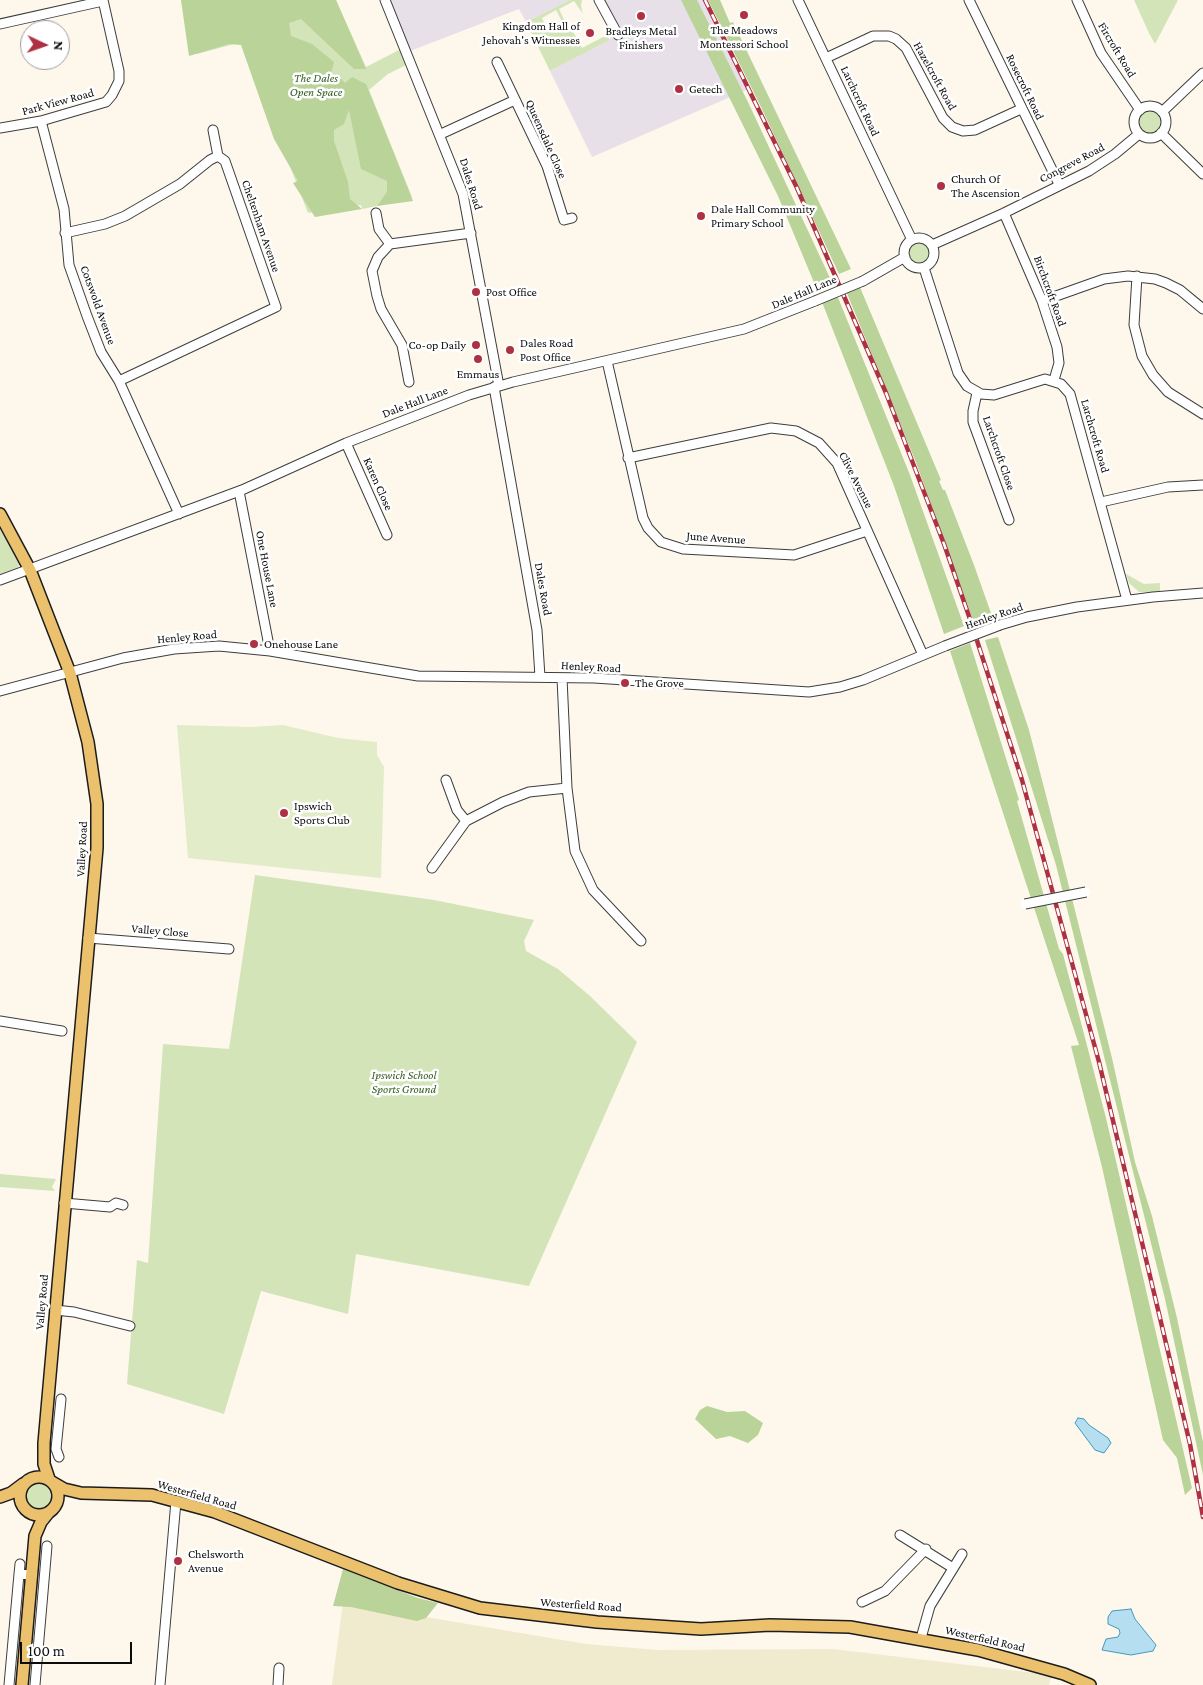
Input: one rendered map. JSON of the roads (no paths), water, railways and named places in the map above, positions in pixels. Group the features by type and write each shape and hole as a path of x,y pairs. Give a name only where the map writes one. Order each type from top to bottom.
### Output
{"main road":[{"name":"Valley Road","path":"0,514 30,570 70,673 88,742 97,804 98,830 43,1447 45,1468 51,1480"},
{"name":"Valley Road","path":"25,1482 43,1447"},
{"path":"0,1497 11,1493 25,1482 38,1476 51,1480 58,1497 52,1510 41,1522 36,1536 22,1685"},
{"name":"Westerfield Road","path":"51,1480 64,1489 81,1493 138,1494 176,1501 256,1527 398,1583 480,1608 579,1620 701,1629 770,1625 837,1626 921,1638 1022,1662 1064,1674 1090,1685"},
{"path":"25,1482 19,1496 33,1521 36,1536"},
{"name":"Westerfield Road","path":"52,1510 81,1493"},
{"path":"0,1502 37,1515 52,1510"}],"street":[{"name":"Dales Road","path":"386,0 405,53 441,134 464,194 537,630 540,677"},
{"path":"599,0 618,35"},
{"name":"Larchcroft Road","path":"798,0 912,240"},
{"name":"Rosecroft Road","path":"969,0 1059,184"},
{"name":"Fircroft Road","path":"1078,0 1096,44 1140,110"},
{"path":"0,24 103,1"},
{"name":"Park View Road","path":"0,128 42,121 106,102 115,89 119,72 103,1"},
{"name":"Hazelcroft Road","path":"826,58 873,36 888,36 896,39 906,48 943,118 952,127 963,131 975,130 1021,109"},
{"name":"Queensdale Close","path":"497,62 547,166 564,220 572,218"},
{"path":"1162,112 1203,72"},
{"path":"441,134 515,100"},
{"path":"1152,106 1162,112 1166,121 1161,133 1150,138 1139,134 1134,122 1140,110 1152,106"},
{"name":"Cotswold Avenue","path":"42,121 64,209 69,265 101,352 119,381 179,514"},
{"path":"66,233 105,224 125,216 180,184 218,156 213,130"},
{"path":"1161,133 1203,174"},
{"name":"Congreve Road","path":"932,245 1004,213 1105,161 1139,134"},
{"name":"Cheltenham Avenue","path":"119,381 276,307 225,162 218,156"},
{"path":"376,213 379,229 390,244"},
{"name":"Birchcroft Road","path":"1004,213 1042,301 1059,356 1059,367 1054,380"},
{"path":"408,382 402,345 381,309 372,271 378,257 390,244 471,233"},
{"path":"921,238 932,245 934,258 924,268 914,268 905,257 905,249 912,240 921,238"},
{"name":"Dale Hall Lane","path":"0,580 239,491 416,414 496,386 744,329 863,281 905,257"},
{"path":"924,268 958,373 967,386 977,392 994,395 1035,380 1054,380"},
{"path":"1136,276 1134,325 1142,356 1153,375 1168,392 1203,414"},
{"path":"1042,301 1104,279 1136,276 1155,279 1174,286 1203,309"},
{"name":"June Avenue","path":"607,361 643,518 654,536 672,547 794,556 867,531"},
{"name":"Larchcroft Road","path":"1054,380 1064,386 1072,400 1127,600"},
{"name":"Larchcroft Close","path":"977,392 972,411 973,422 1009,520"},
{"name":"Clive Avenue","path":"628,458 771,428 796,431 819,443 836,463 923,655"},
{"name":"Karen Close","path":"346,443 387,535"},
{"path":"1101,502 1168,487 1203,485"},
{"name":"One House Lane","path":"239,491 270,651"},
{"name":"Henley Road","path":"0,691 123,658 183,648 219,646 270,651 418,676 540,677 809,692 850,685 1000,625 1052,611 1127,600 1203,593"},
{"path":"562,678 567,788 575,851 591,885 641,941"},
{"path":"446,780 457,810 466,821"},
{"path":"432,868 466,821 502,802 529,792 567,788"},
{"path":"1025,904 1086,892"},
{"name":"Valley Close","path":"88,938 229,949"},
{"path":"0,1021 62,1031"},
{"path":"64,1203 110,1207 119,1201"},
{"path":"55,1310 74,1312 130,1326"},
{"path":"47,1403 61,1402 56,1453 59,1457"},
{"path":"43,1447 57,1445"},
{"path":"160,1685 176,1501"},
{"path":"900,1535 926,1549 953,1568"},
{"path":"35,1685 48,1546"},
{"path":"862,1602 885,1591 926,1549"},
{"path":"921,1638 930,1606 962,1554"},
{"path":"33,1559 46,1559"},
{"path":"9,1685 20,1564"},
{"path":"19,1574 32,1575"},
{"path":"14,1632 27,1633"},
{"path":"278,1685 279,1668"}],"water":[{"path":"1078,1418 1084,1419 1089,1425 1108,1438 1111,1443 1104,1453 1095,1450 1075,1423"},
{"path":"1131,1609 1135,1619 1156,1645 1153,1651 1131,1655 1102,1650 1106,1639 1118,1637 1120,1633 1119,1629 1108,1624 1108,1617 1112,1611"}],"railway":[{"path":"705,0 797,188 886,393 944,544 971,622 1022,780 1099,1062 1190,1444 1203,1517"}],"place":[{"name":"The Meadows Montessori School","path":"744,15"},
{"name":"Bradleys Metal Finishers","path":"641,16"},
{"name":"Kingdom Hall of Jehovah's Witnesses","path":"590,33"},
{"name":"Getech","path":"679,89"},
{"name":"Church Of The Ascension","path":"941,186"},
{"name":"Dale Hall Community Primary School","path":"701,216"},
{"name":"Post Office","path":"476,292"},
{"name":"Co-op Daily","path":"476,345"},
{"name":"Dales Road Post Office","path":"510,350"},
{"name":"Emmaus","path":"478,359"},
{"name":"Onehouse Lane","path":"254,644"},
{"name":"The Grove","path":"625,683"},
{"name":"Ipswich Sports Club","path":"284,813"},
{"name":"Chelsworth Avenue","path":"178,1561"}],"park label":[{"name":"The Dales Open Space","path":"316,85"},
{"name":"Ipswich School Sports Ground","path":"404,1082"}]}
